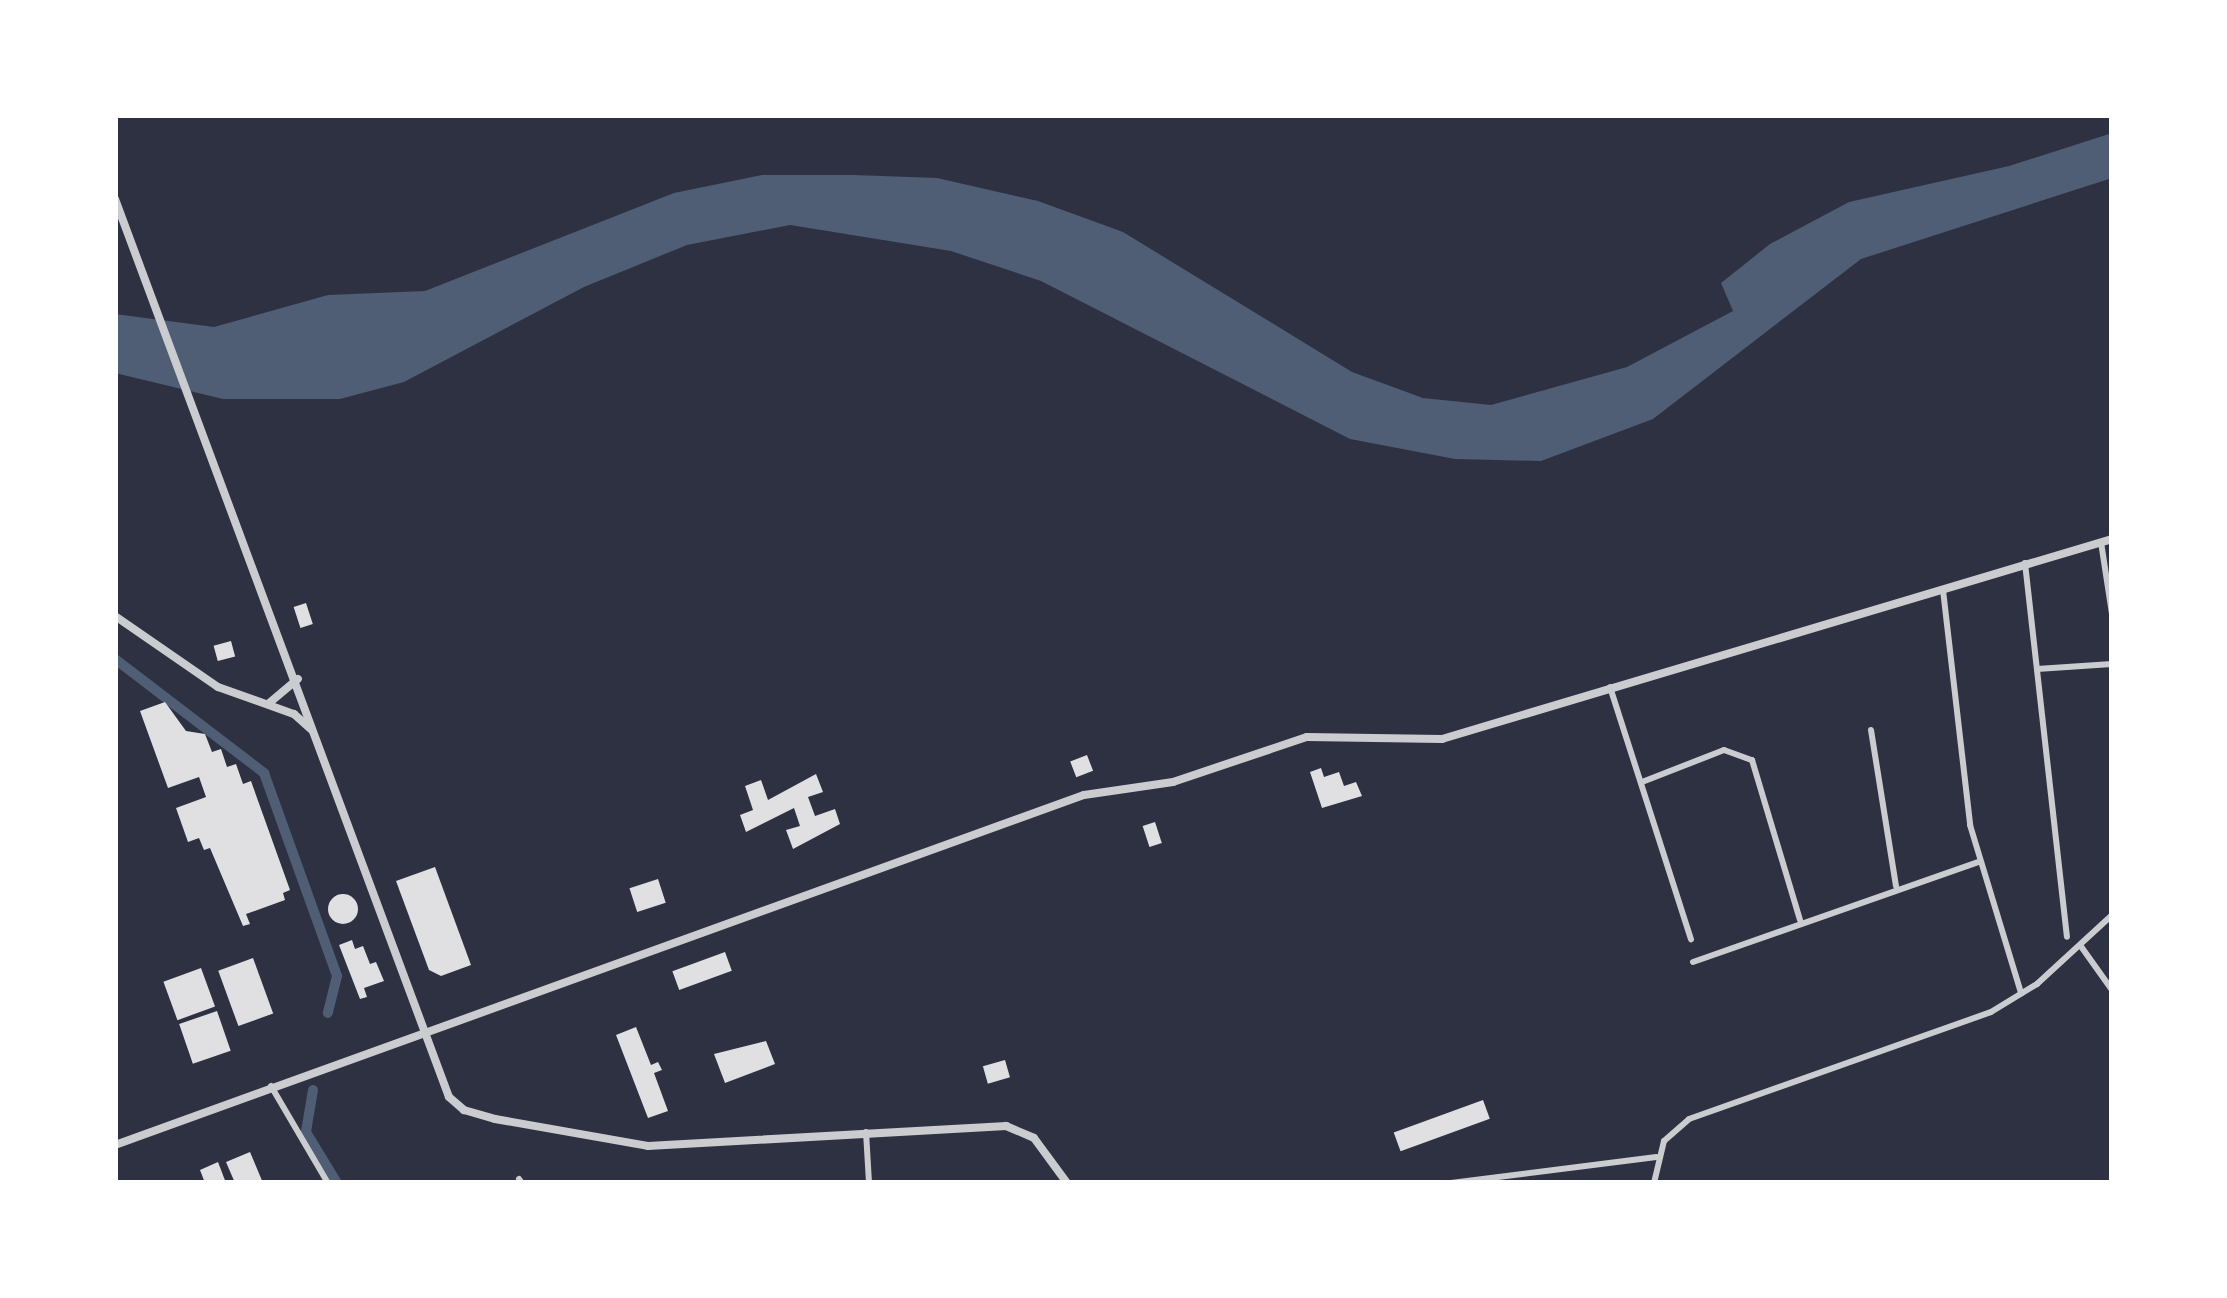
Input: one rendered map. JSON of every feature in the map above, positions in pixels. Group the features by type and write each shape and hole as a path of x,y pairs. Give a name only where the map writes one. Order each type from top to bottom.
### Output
{"street":[{"path":"116,203 282,650 298,679 449,1097 464,1110 648,1146 1006,1126 1034,1138 1067,1183"},
{"path":"115,1145 270,1085 424,1034 1084,796 1173,782 1307,736 1417,742 2112,539"},
{"path":"2101,542 2112,614"},
{"path":"2024,564 2068,937"},
{"path":"1942,588 1978,862 2021,993"},
{"path":"115,616 218,687 304,720 318,738"},
{"path":"2038,669 2112,664"},
{"path":"267,704 298,679"},
{"path":"1610,686 1691,939"},
{"path":"1872,730 1896,886"},
{"path":"1642,782 1724,750 1752,760 1800,920"},
{"path":"1693,962 1896,886 1978,862"},
{"path":"1654,1183 1656,1157 1689,1119 1847,1067 1991,1012 2021,993 2112,915"},
{"path":"2080,945 2112,990"},
{"path":"270,1085 328,1183"},
{"path":"866,1132 869,1183"},
{"path":"1450,1183 1535,1169 1586,1170 1656,1157"},
{"path":"1585,1183 1586,1170"}],"water":[{"path":"2112,133 2112,178 1861,259 1653,419 1541,461 1455,459 1350,439 1041,281 951,251 790,225 687,245 584,287 404,382 340,399 223,399 115,373 115,314 214,327 328,295 425,291 674,193 762,175 854,175 937,178 1038,201 1123,232 1352,372 1423,398 1491,405 1627,367 1733,311 1721,283 1770,244 1849,202 2009,166"}],"building":[{"path":"306,603 313,624 300,628 294,607"},
{"path":"231,641 235,656 218,661 214,646"},
{"path":"165,702 186,731 205,734 212,752 221,749 227,767 236,764 243,784 251,781 290,890 283,893 285,900 246,914 250,924 243,926 210,848 204,850 199,838 188,842 176,808 206,797 199,777 168,788 140,711"},
{"path":"1087,755 1093,771 1076,777 1070,761"},
{"path":"1321,768 1324,777 1339,772 1344,786 1356,782 1362,796 1322,808 1310,772"},
{"path":"816,774 823,792 808,797 815,816 835,809 840,824 793,849 786,830 800,826 794,808 746,832 740,815 753,810 745,786 761,780 768,800"},
{"path":"1155,822 1162,843 1149,847 1143,826"},
{"path":"435,867 471,965 441,976 429,970 396,881"},
{"path":"658,879 666,903 637,912 629,888"},
{"path":"343,894 354,898 358,909 354,920 343,924 332,920 328,909 332,898"},
{"path":"352,940 355,949 363,946 370,964 376,962 384,981 364,988 367,997 360,999 339,945"},
{"path":"725,952 732,971 679,990 672,971"},
{"path":"253,958 273,1013 238,1026 218,971"},
{"path":"201,968 215,1007 177,1020 163,982"},
{"path":"217,1011 231,1051 193,1064 179,1024"},
{"path":"636,1027 651,1065 658,1062 662,1070 654,1073 668,1111 648,1118 616,1035"},
{"path":"766,1041 775,1064 725,1083 714,1054"},
{"path":"1005,1060 1010,1077 988,1084 983,1066"},
{"path":"1483,1100 1490,1119 1401,1151 1394,1132"},
{"path":"250,1152 263,1183 235,1183 226,1162"},
{"path":"218,1162 226,1183 205,1183 200,1170"}],"waterway":[{"path":"115,659 264,773 337,976 328,1013"},
{"path":"313,1090 306,1132 337,1183"}]}
